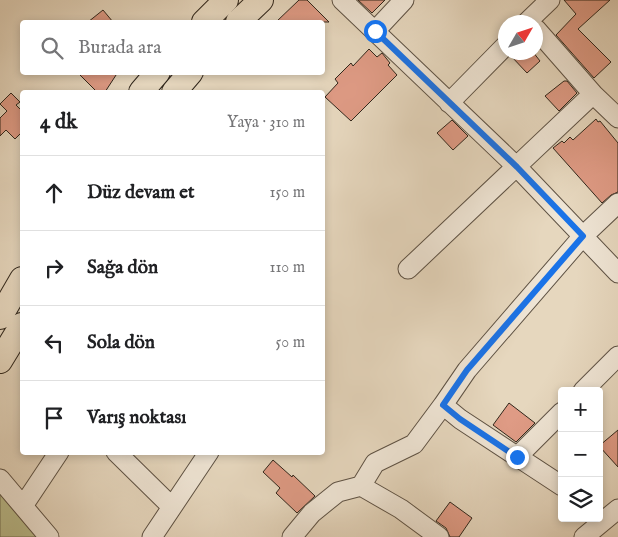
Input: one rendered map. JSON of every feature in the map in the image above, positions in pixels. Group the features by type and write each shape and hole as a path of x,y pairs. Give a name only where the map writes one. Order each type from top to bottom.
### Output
{"main road":[{"path":"206,20 226,0"},
{"path":"143,90 155,75"},
{"path":"176,90 188,75"},
{"path":"0,316 20,282"},
{"path":"0,361 20,328"}],"street":[{"path":"342,0 517,167 618,273"},
{"path":"375,31 404,0"},
{"path":"538,15 550,0"},
{"path":"543,38 593,94 618,118"},
{"path":"450,103 498,53"},
{"path":"408,268 593,94"},
{"path":"292,537 312,513 338,492 360,486 375,463 414,444 467,370 583,236 618,203"},
{"path":"587,387 618,356"},
{"path":"443,405 460,419 558,483"},
{"path":"517,457 558,416"},
{"path":"23,506 56,455"},
{"path":"119,455 172,507"},
{"path":"152,537 207,455"},
{"path":"0,479 49,537"},
{"path":"360,486 400,509 439,537"},
{"path":"584,537 611,515"}],"green space":[{"path":"0,491 39,537 0,537"}],"building":[{"path":"299,0 307,0 329,22 325,22 325,20 278,20"},
{"path":"358,0 385,0 372,13"},
{"path":"564,0 610,0 578,29 611,62 594,78 556,35 576,14"},
{"path":"103,10 111,20 90,20"},
{"path":"369,49 377,57 382,53 390,63 388,65 397,75 351,121 325,97 338,83 335,79 351,63 353,66"},
{"path":"515,60 539,60 527,73"},
{"path":"80,75 116,75 106,90 95,90"},
{"path":"564,81 567,81 577,93 559,111 545,96"},
{"path":"11,93 20,102 16,105 20,109 20,134 15,139 6,130 0,136 0,118 7,111 0,104"},
{"path":"596,119 598,122 600,121 618,143 618,192 602,203 553,148 562,141 564,143 570,137 573,140"},
{"path":"452,120 468,136 453,150 437,133"},
{"path":"509,403 535,423 516,442 493,425"},
{"path":"618,430 618,467 603,450 603,443"},
{"path":"273,460 292,477 293,475 315,496 297,513 276,493 280,488 263,472"},
{"path":"450,502 472,518 459,537 450,537 446,528 436,521"}],"route":[{"path":"375,31 517,167 583,236 467,370 443,405 460,419 517,457"}]}
